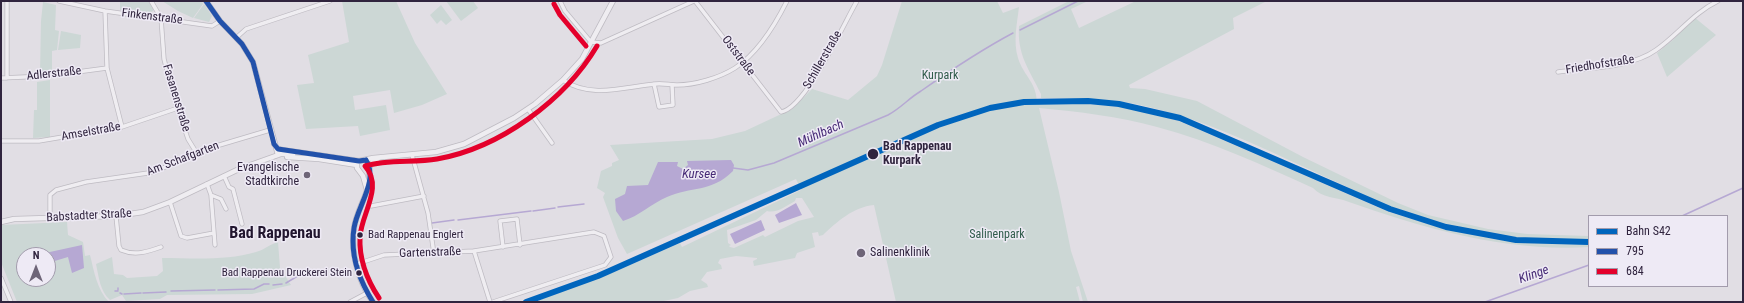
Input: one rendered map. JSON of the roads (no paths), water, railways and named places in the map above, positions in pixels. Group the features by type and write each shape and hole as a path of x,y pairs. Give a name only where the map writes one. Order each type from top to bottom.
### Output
{"street":[{"path":"7,1 7,78"},
{"name":"Finkenstraße","path":"59,1 105,11 212,26 220,21"},
{"path":"151,1 161,18"},
{"path":"236,38 246,29 318,3 330,1"},
{"path":"560,1 565,11 591,42 601,43 695,1"},
{"path":"278,155 349,160 358,163 381,157 436,152 459,146 501,125 528,109 563,80 582,58 613,1"},
{"name":"Oststraße","path":"695,1 781,112"},
{"path":"563,80 569,84 602,91 654,84 690,83 714,77 730,71 743,62 775,22 787,1"},
{"name":"Schillerstraße","path":"781,112 786,111 811,85 857,1"},
{"name":"Friedhofstraße","path":"1558,72 1639,60 1654,52 1673,38 1696,15 1718,1"},
{"path":"208,2 220,21 248,52 253,62 270,130 278,155"},
{"path":"105,11 107,68 122,127"},
{"name":"Fasanenstraße","path":"161,18 164,59 188,139 196,152"},
{"name":"Adlerstraße","path":"1,78 47,76 107,68"},
{"path":"654,84 658,107 673,105 672,84"},
{"name":"Amselstraße","path":"1,141 39,141 122,127 178,108"},
{"path":"528,109 552,143"},
{"name":"Am Schafgarten","path":"50,218 50,195 56,190 86,182 154,172 196,152 270,130"},
{"path":"274,144 283,150 312,154 319,157"},
{"path":"278,155 312,154"},
{"name":"Babstadter Straße","path":"1,222 9,220 116,216 143,212 170,202 224,176 278,155"},
{"path":"412,155 431,225 434,254"},
{"path":"373,302 367,293 357,264 353,240 354,228 369,181 368,171 370,166 381,157"},
{"path":"366,160 370,166"},
{"path":"358,163 366,190"},
{"path":"361,172 368,171"},
{"path":"224,176 229,187 233,190 242,224"},
{"path":"207,184 211,195 215,245"},
{"path":"211,195 221,199 226,209"},
{"path":"371,206 424,196"},
{"path":"170,202 181,236 187,238 214,233"},
{"path":"116,216 119,246 121,250 129,254 145,252 161,247"},
{"name":"Babstadter Straße","path":"1,218 9,220"},
{"path":"504,247 500,221 517,219 520,245"},
{"name":"Gartenstraße","path":"357,264 384,255 434,254 474,251 520,245 594,232 604,236 611,257 605,265 493,302"},
{"path":"474,251 490,302"},
{"path":"1,278 11,302"},
{"path":"350,302 367,293"}],"water":[{"name":"Kursee","path":"731,160 734,165 733,171 717,183 667,197 623,221 616,211 615,199 625,194 627,186 648,185 658,162 678,162 677,166 683,169 688,165 687,161"},
{"path":"796,203 802,215 779,223 775,215"},
{"path":"761,220 765,230 735,244 730,234"},
{"path":"82,245 84,268 72,273 68,257 56,261 56,251"}],"waterway":[{"name":"Mühlbach","path":"1020,30 1078,1"},
{"name":"Mühlbach","path":"733,168 748,170 774,163 888,115 955,68 989,46 1013,33"},
{"name":"Klinge","path":"1684,215 1743,188"},
{"name":"Mühlbach","path":"558,207 584,204"},
{"name":"Mühlbach","path":"533,211 555,208"},
{"name":"Mühlbach","path":"458,220 531,211"},
{"name":"Mühlbach","path":"432,223 454,220"},
{"name":"Klinge","path":"1485,302 1588,265"},
{"name":"Mühlbach","path":"286,283 306,271"},
{"name":"Mühlbach","path":"218,290 254,289 264,284 269,284"},
{"name":"Mühlbach","path":"273,285 282,284"},
{"name":"Mühlbach","path":"171,291 215,290"},
{"name":"Mühlbach","path":"143,293 166,292"},
{"name":"Mühlbach","path":"124,294 141,293"}],"rail line":[{"name":"S42","path":"526,302 598,276 938,125 990,108 1024,102 1088,101 1119,104 1180,118 1390,209 1446,227 1516,240 1588,242"}],"place":[{"name":"Bad Rappenau Kurpark","path":"873,154"},
{"name":"Evangelische Stadtkirche","path":"307,175"},
{"name":"Bad Rappenau Englert","path":"360,235"},
{"name":"Salinenklinik","path":"861,253"},
{"name":"Bad Rappenau Druckerei Stein","path":"359,273"}],"district":[{"name":"Bad Rappenau","path":"275,234"}],"park label":[{"name":"Kurpark","path":"940,76"},
{"name":"Salinenpark","path":"997,235"}]}
